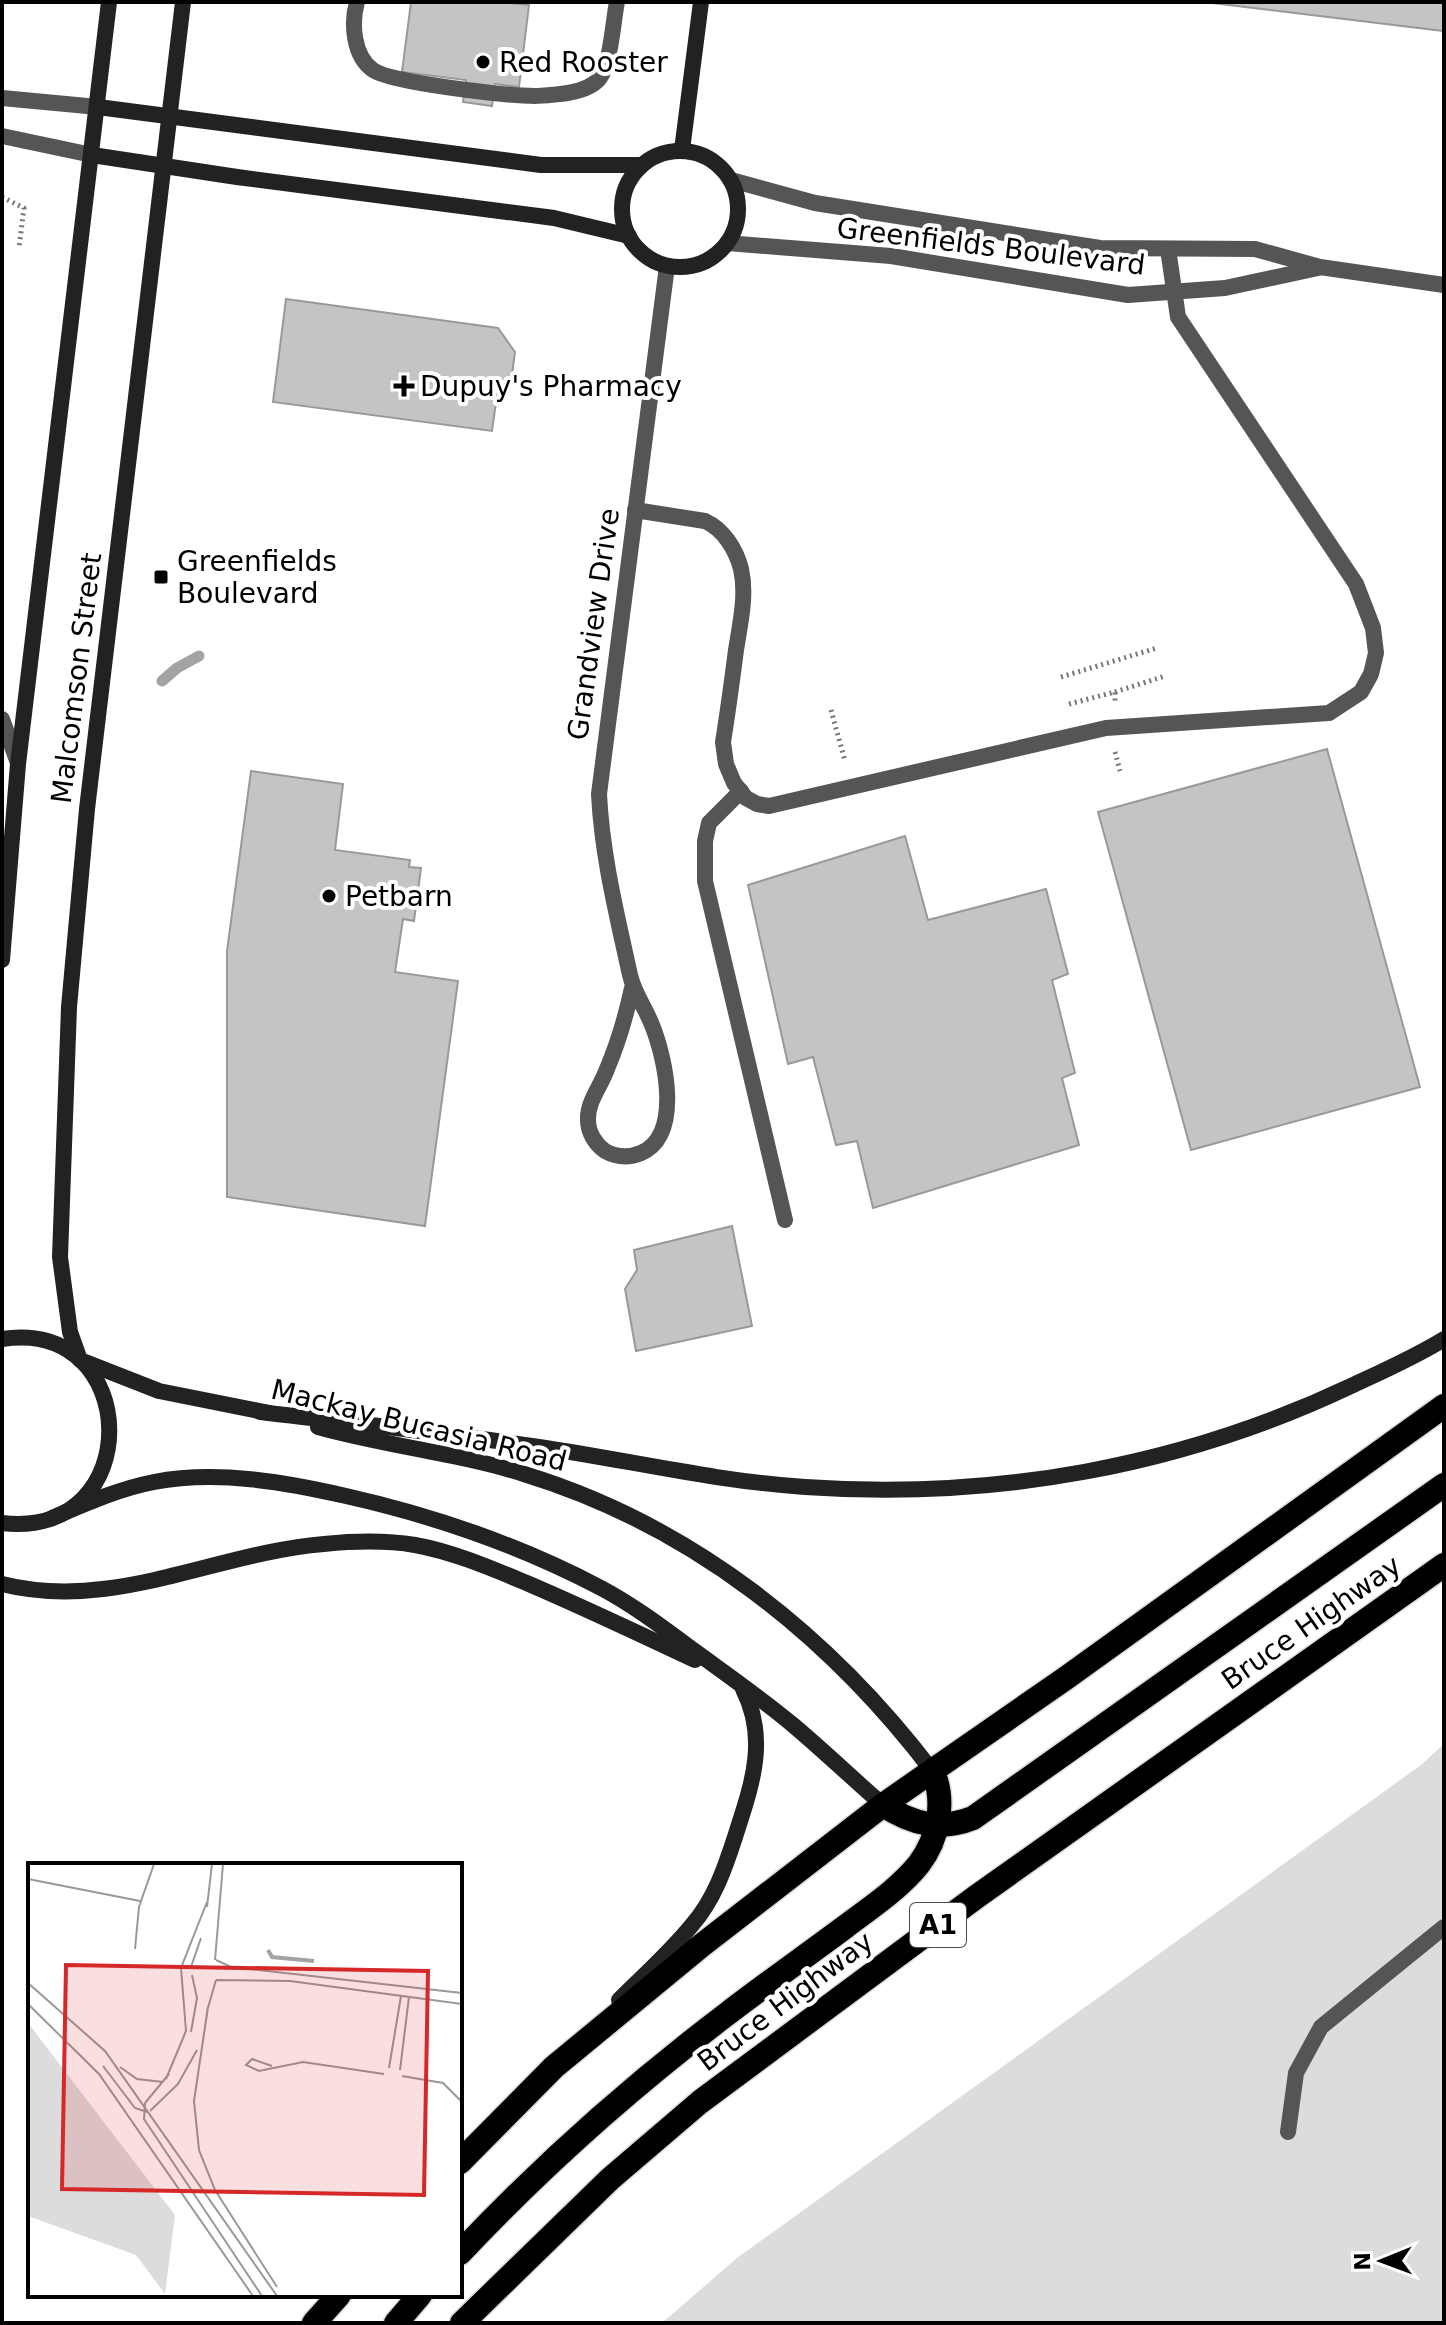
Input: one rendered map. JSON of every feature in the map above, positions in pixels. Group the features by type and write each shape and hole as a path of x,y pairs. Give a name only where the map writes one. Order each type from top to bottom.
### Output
{"highway":[{"path":"462,2160 554,2067 702,1945 883,1805 1444,1406"},
{"path":"883,1805 912,1821 937,1825 952,1825 973,1818 1444,1485"},
{"name":"Bruce Highway","path":"462,2323 610,2179 700,2102 976,1897 1444,1565"},
{"path":"462,2251 567,2148 649,2075 900,1882 928,1851 937,1825 938,1792 933,1772"},
{"path":"314,2323 337,2297"},
{"path":"396,2323 418,2297"}],"main road":[{"name":"Malcomson Street","path":"2,960 18,764 109,2"},
{"name":"Malcomson Street","path":"52,1518 68,1510 92,1488 109,1451 109,1410 104,1394 82,1361 70,1332 60,1257 69,1007 87,809 183,2"},
{"path":"682,150 701,2"},
{"path":"98,107 541,165 641,165"},
{"path":"682,150 710,160 731,180 737,196 735,228 716,255 701,264 667,266 639,250 629,236 623,217 623,198 629,181 641,165 667,152 682,150"},
{"path":"92,155 554,218 629,236"},
{"name":"Mackay Bucasia Road","path":"2,1339 45,1341 82,1361 159,1391 260,1412 351,1436 457,1455 525,1474 586,1496 672,1539 759,1595 805,1631 871,1695 933,1772"},
{"path":"260,1412 505,1442 772,1484 863,1490 978,1487 1083,1473 1178,1452 1227,1437 1342,1390 1444,1339"},
{"path":"2,1523 35,1523 129,1488 157,1481 198,1478 267,1482 365,1500 464,1529 527,1552 603,1589 649,1618 791,1723 883,1805"},
{"path":"2,1584 54,1591 118,1588 320,1544 367,1542 416,1545 510,1576 725,1673"},
{"path":"554,2067 693,1925 722,1877 757,1762 754,1718 742,1685"}],"street":[{"path":"357,2 356,43 371,69 410,82 533,96 580,90 599,79 606,60 617,2"},
{"path":"2,98 98,107"},
{"path":"2,136 92,155"},
{"name":"Greenfields Boulevard","path":"731,180 815,203 1100,248 1255,249 1320,267"},
{"name":"Greenfields Boulevard","path":"727,243 891,256 1128,295 1225,288 1320,267"},
{"path":"635,510 692,518 715,525 725,537 741,570 743,605 723,742 726,764 741,791 757,804 784,805 860,783 1106,728 1329,713 1361,692 1371,674 1376,653 1365,602 1178,317 1168,249"},
{"name":"Grandview Drive","path":"632,988 613,1054 590,1103 588,1117 589,1130 601,1147 612,1154 626,1156 646,1151 657,1140 664,1127 667,1098 665,1074 654,1030 632,988 604,854 599,794 667,266"},
{"path":"1320,267 1444,285"},
{"path":"2,719 18,764"},
{"path":"741,791 709,823 705,841 705,881 785,1220"},
{"path":"1288,2132 1296,2073 1321,2027 1444,1927"}],"path":[{"path":"2,197 24,208 19,248"},
{"path":"1061,677 1157,648"},
{"path":"1069,704 1165,676"},
{"path":"1114,707 1115,692"},
{"path":"831,710 845,761"},
{"path":"1113,747 1120,771"}],"shaded area":[{"path":"1444,1744 1444,2323 662,2323 737,2258 1421,1765"}],"building":[{"path":"411,2 529,5 519,87 495,84 492,106 463,102 466,80 402,72"},
{"path":"1204,2 1444,2 1444,31"},
{"path":"286,299 498,328 515,352 510,390 498,388 492,431 273,402"},
{"path":"1327,749 1420,1087 1191,1150 1098,812"},
{"path":"251,771 343,784 335,850 410,860 409,867 421,868 414,921 403,919 395,972 458,981 425,1226 227,1197 227,951"},
{"path":"905,836 928,920 1046,889 1068,974 1052,980 1075,1073 1062,1078 1079,1145 873,1208 857,1141 836,1145 813,1057 788,1064 748,885"},
{"path":"732,1226 752,1326 636,1351 625,1289 637,1270 634,1250"}],"waterway":[{"path":"162,681 199,656"}],"place":[{"name":"Red Rooster","path":"483,62"},
{"name":"Dupuy's Pharmacy","path":"404,386"},
{"name":"Greenfields Boulevard","path":"161,577"},
{"name":"Petbarn","path":"329,896"}]}
